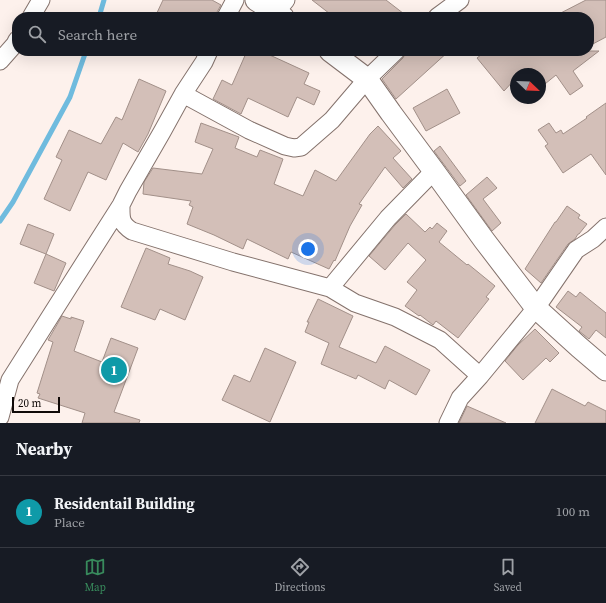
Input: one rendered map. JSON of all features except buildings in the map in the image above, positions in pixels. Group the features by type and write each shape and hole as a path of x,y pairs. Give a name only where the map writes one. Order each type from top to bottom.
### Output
{"street":[{"path":"34,12 41,0"},
{"path":"229,12 235,0"},
{"path":"256,0 282,10"},
{"path":"444,12 460,0"},
{"path":"0,61 12,47"},
{"path":"0,418 10,380 121,205 183,94 207,56"},
{"path":"337,56 367,79 484,240 536,308 606,370"},
{"path":"183,94 249,130 285,146 294,148 301,147 332,120 367,79 391,56"},
{"path":"330,288 388,218 434,171"},
{"path":"121,205 121,219 125,226 132,230 233,262 330,288 355,303 395,317 440,340 480,376"},
{"path":"448,423 460,398 536,308 576,250 593,239 606,227"}],"waterway":[{"path":"100,12 104,0"},
{"path":"0,221 13,202 70,97 84,56"}],"place":[{"name":"Residentail Building","path":"114,370"}]}
